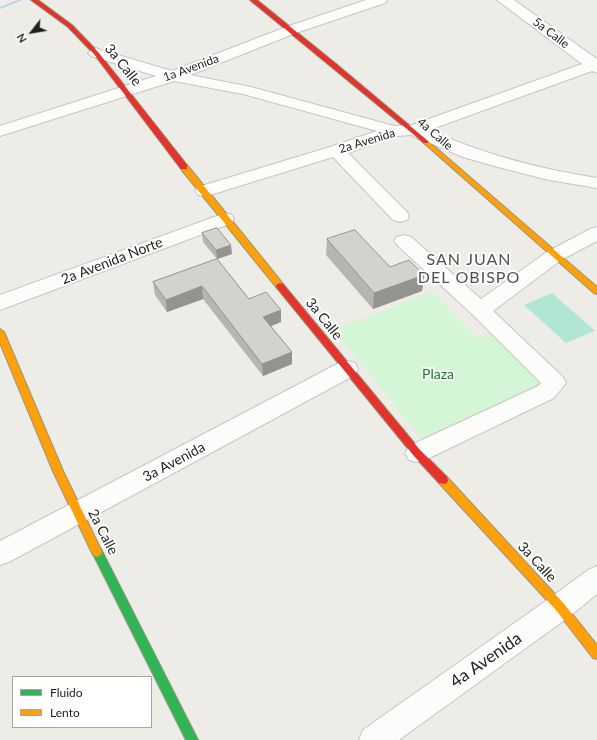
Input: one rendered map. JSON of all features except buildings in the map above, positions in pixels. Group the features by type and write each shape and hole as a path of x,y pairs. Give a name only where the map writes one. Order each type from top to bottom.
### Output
{"street":[{"name":"3a Calle","path":"34,0 70,26 96,53 225,219 417,453 560,607 597,654"},
{"name":"4a Calle","path":"253,0 413,130 554,256 597,290"},
{"name":"1a Avenida","path":"0,131 125,90 173,76 291,30 380,0"},
{"name":"5a Calle","path":"504,0 596,65"},
{"path":"96,53 173,76 245,90 394,131"},
{"name":"2a Avenida","path":"204,191 336,151 394,131 413,130 596,65"},
{"path":"413,130 470,153 494,160 528,169 597,183"},
{"path":"336,151 400,216"},
{"name":"2a Avenida Norte","path":"0,303 225,219"},
{"path":"480,310 554,256 597,233"},
{"path":"404,241 480,310 555,383 546,392 417,453"},
{"name":"2a Calle","path":"0,332 36,420 77,513 192,740"},
{"name":"3a Avenida","path":"0,554 347,369"},
{"name":"4a Avenida","path":"374,740 560,607 597,578"}],"green space":[{"name":"Plaza","path":"432,292 477,338 494,331 548,385 424,441 333,330"},
{"path":"552,293 594,331 566,343 524,305"}],"waterway":[{"path":"0,8 21,0"}],"traffic: fast":[{"path":"97,552 192,740"}],"traffic: slow":[{"path":"426,142 597,291"},
{"path":"184,167 280,286"},
{"path":"0,332 58,471 97,552"},
{"path":"443,480 560,607 597,654"}],"traffic: jam":[{"path":"34,0 70,26 96,53 184,167"},
{"path":"253,0 333,64 426,142"},
{"path":"280,286 417,453 443,480"}],"district":[{"name":"SAN JUAN DEL OBISPO","path":"469,269"}]}
